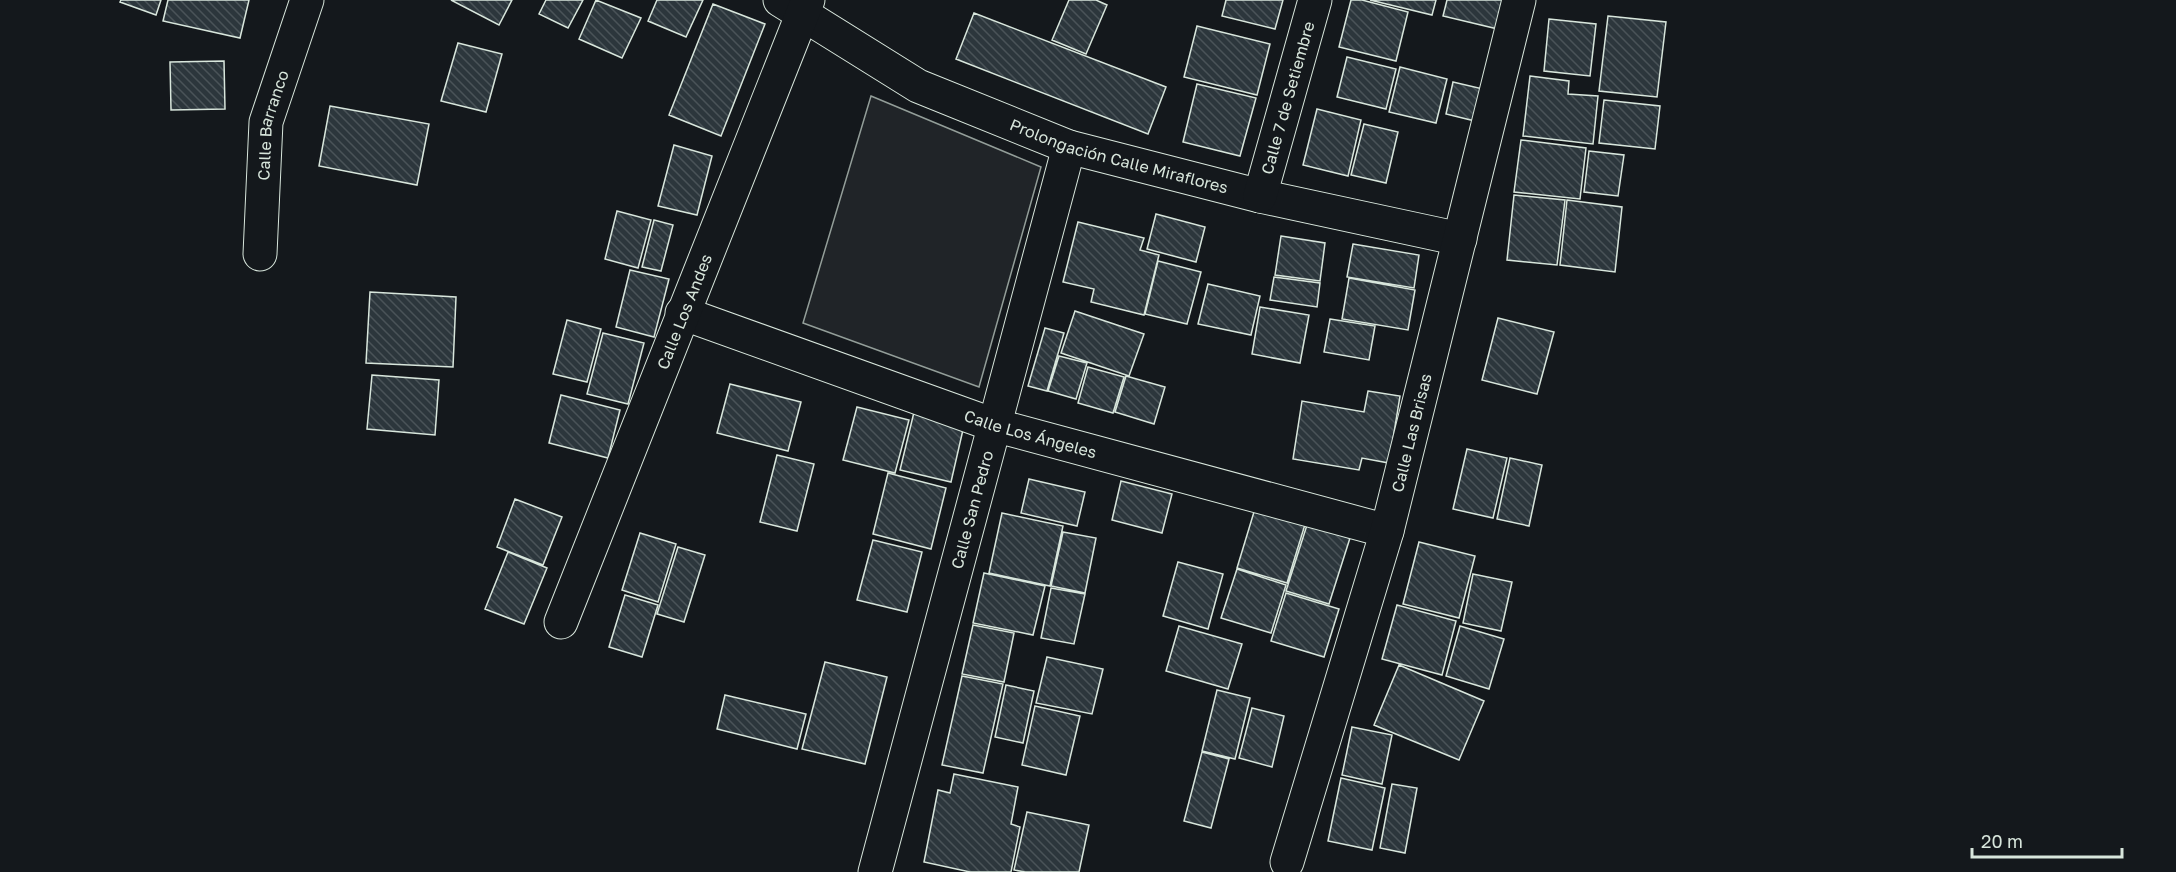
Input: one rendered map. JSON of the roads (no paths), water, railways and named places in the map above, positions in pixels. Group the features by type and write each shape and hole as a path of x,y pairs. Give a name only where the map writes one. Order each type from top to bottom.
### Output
{"street":[{"name":"Calle Barranco","path":"260,254 266,122 307,0"},
{"name":"Calle 7 de Setiembre","path":"1260,196 1315,0"},
{"name":"Calle Las Brisas","path":"1287,862 1388,531 1519,0"},
{"name":"Prolongación Calle Miraflores","path":"797,5 918,86 1069,147 1260,196 1460,238"},
{"name":"Calle Los Andes","path":"561,622 682,314 797,5"},
{"name":"Calle San Pedro","path":"875,872 1069,147"},
{"name":"Calle Los Ángeles","path":"682,314 994,425 1388,531"}]}
